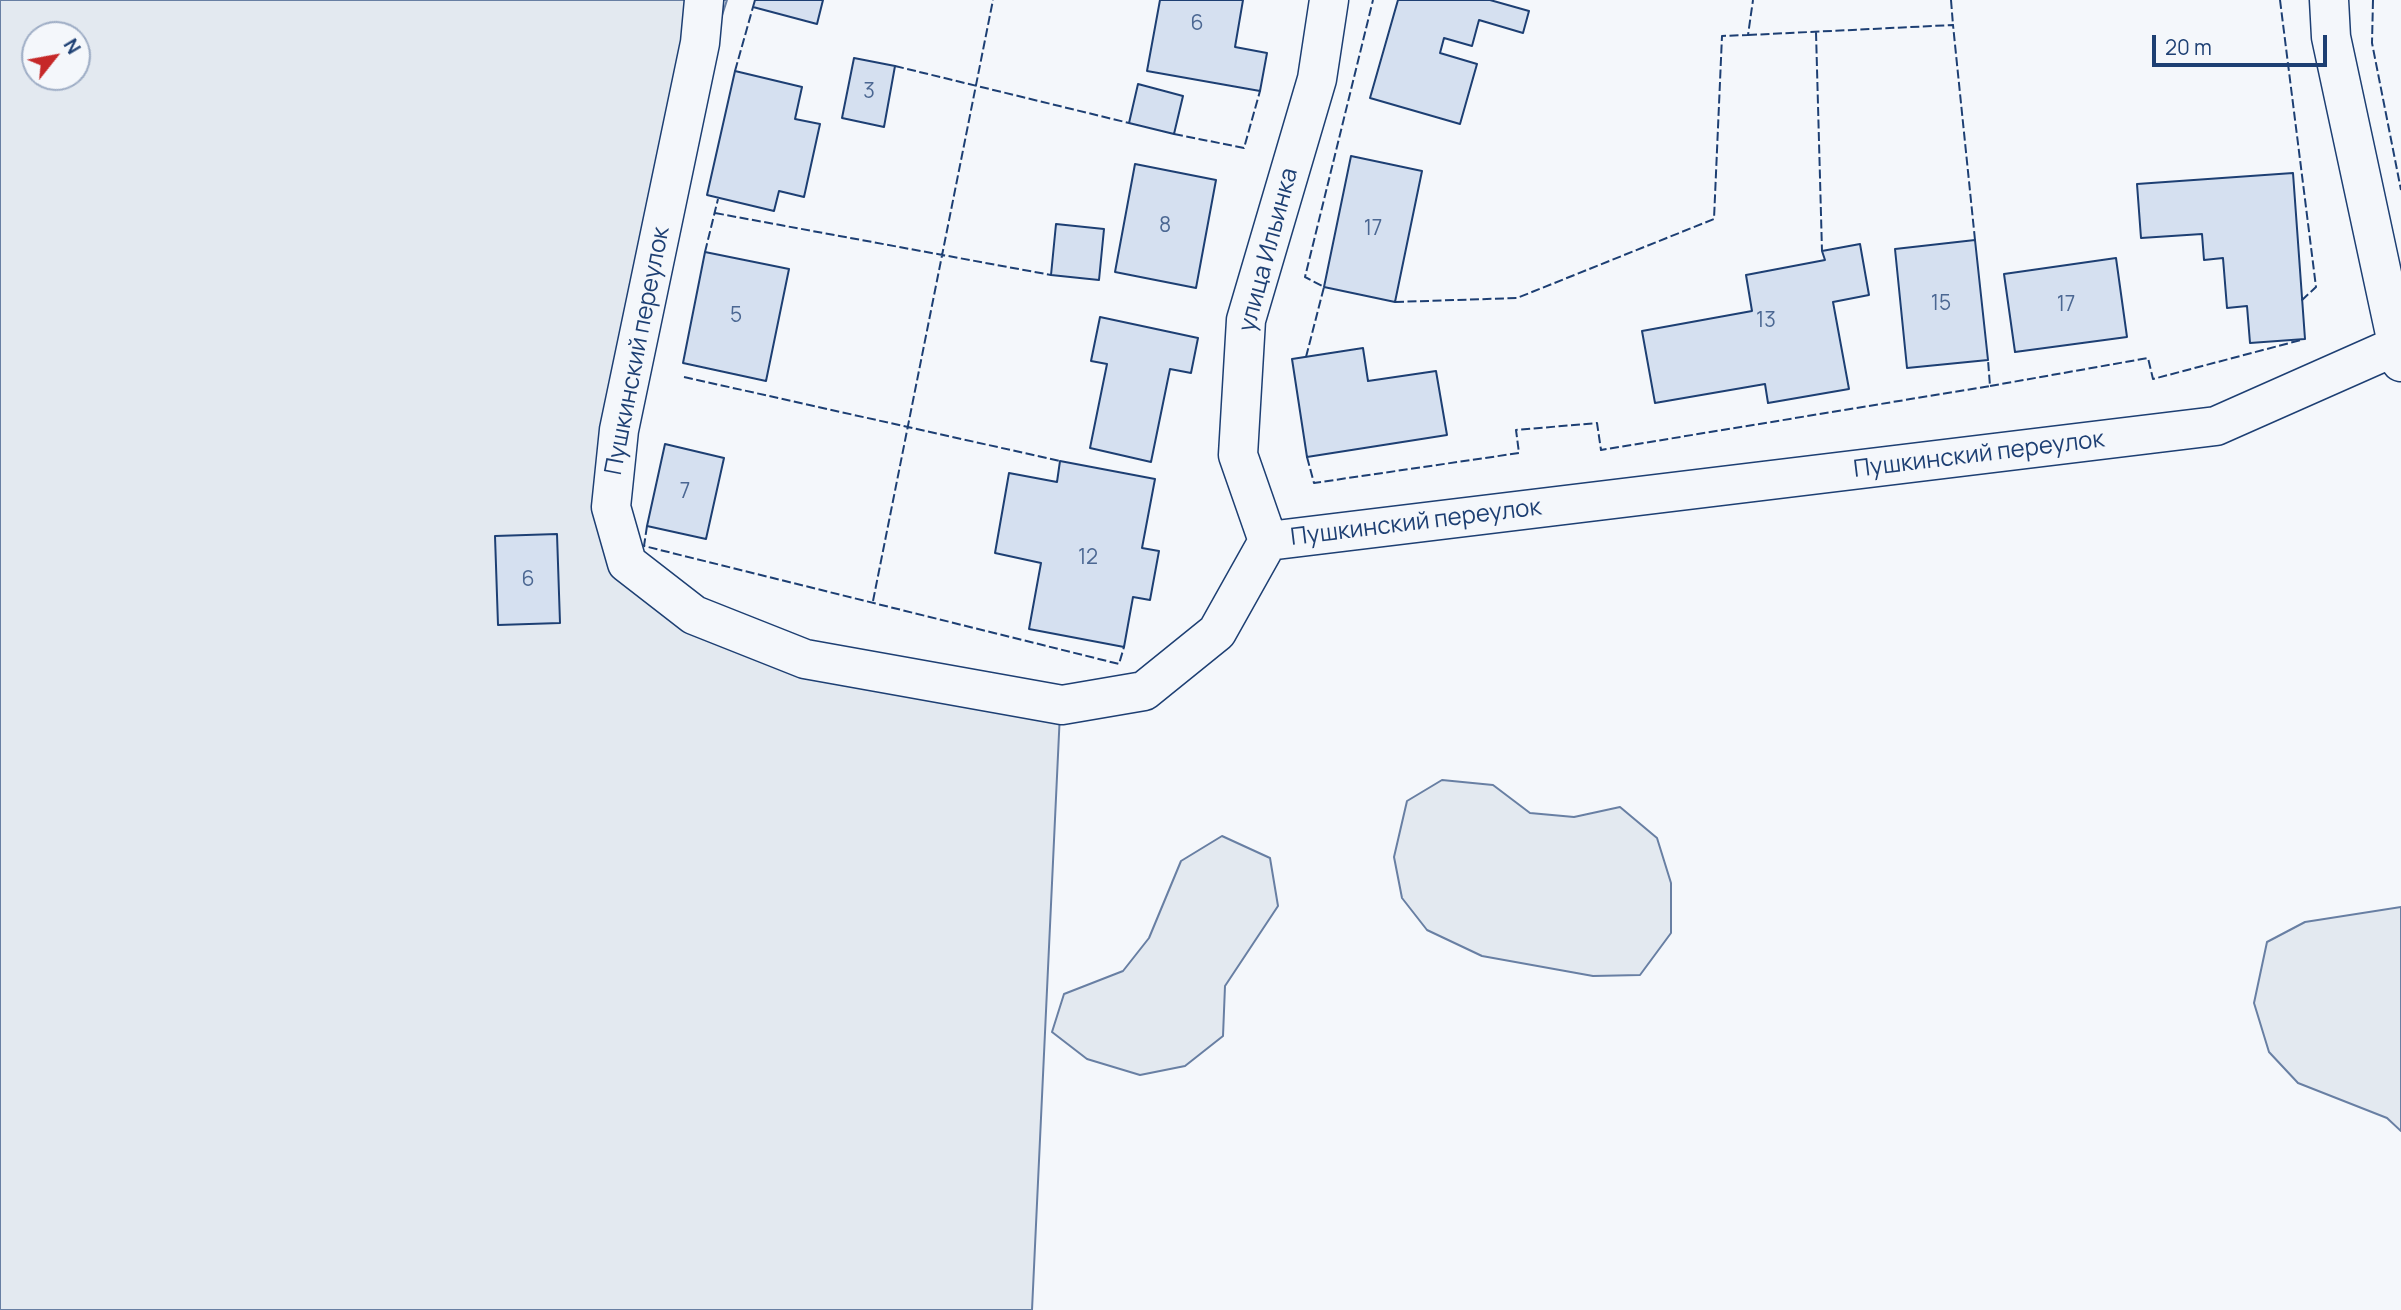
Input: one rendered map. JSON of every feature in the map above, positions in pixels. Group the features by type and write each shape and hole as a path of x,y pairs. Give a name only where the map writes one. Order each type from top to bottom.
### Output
{"street":[{"name":"Пушкинский переулок","path":"704,0 700,43 619,430 611,507 627,564 694,615 805,659 1062,705 1144,691 1217,632 1268,541 2216,426 2400,351"},
{"name":"улица Ильинка","path":"1268,541 1238,455 1246,320 1317,79 1329,0"},
{"path":"2329,0 2331,37 2400,351"}],"shaded area":[{"path":"0,0 727,0 715,37 625,496 642,556 703,600 809,643 1061,691 1032,1310 0,1310"},
{"path":"1442,780 1493,785 1530,813 1574,817 1620,807 1657,838 1671,883 1671,933 1640,975 1593,976 1482,956 1427,930 1402,898 1394,857 1407,801"},
{"path":"1222,836 1270,858 1278,906 1225,986 1223,1036 1185,1066 1140,1075 1087,1059 1052,1032 1064,994 1123,971 1149,938 1181,861"},
{"path":"2401,907 2401,1131 2387,1118 2298,1083 2269,1052 2254,1003 2267,942 2305,922"}],"building":[{"path":"755,0 823,0 817,24 753,7"},
{"path":"1160,0 1243,0 1235,47 1267,53 1260,91 1147,71"},
{"path":"1398,0 1490,0 1529,11 1523,33 1479,20 1472,46 1444,38 1440,53 1477,64 1460,124 1370,98"},
{"path":"854,58 895,66 884,127 842,118"},
{"path":"735,71 802,87 795,119 820,124 804,197 779,191 774,211 707,195"},
{"path":"1138,84 1183,96 1174,134 1129,123"},
{"path":"1351,156 1422,171 1395,302 1324,287"},
{"path":"1135,164 1216,180 1196,288 1115,272"},
{"path":"2293,173 2305,339 2250,343 2247,306 2227,308 2223,258 2204,260 2202,234 2141,238 2137,184"},
{"path":"1056,224 1104,229 1099,280 1051,275"},
{"path":"1975,240 1988,360 1907,368 1895,249"},
{"path":"1860,244 1869,295 1833,302 1849,389 1768,403 1765,384 1655,403 1642,331 1752,311 1746,275 1825,260 1822,251"},
{"path":"705,252 789,269 766,381 683,363"},
{"path":"2116,258 2127,337 2015,352 2004,274"},
{"path":"1100,317 1198,338 1191,373 1170,369 1151,462 1090,448 1107,364 1091,361"},
{"path":"1363,348 1368,381 1436,371 1447,435 1307,457 1292,359"},
{"path":"665,444 724,458 706,539 647,526"},
{"path":"1060,461 1155,479 1142,548 1159,551 1150,600 1133,597 1124,647 1029,629 1041,563 995,553 1009,473 1057,482"},
{"path":"557,534 560,623 498,625 495,536"}],"fence":[{"path":"873,601 993,0"},
{"path":"1306,357 1324,287 1305,277 1373,0"},
{"path":"1395,302 1517,298 1714,219 1722,36 1748,35 1753,0"},
{"path":"1951,0 1953,25"},
{"path":"2280,0 2316,287 2301,301"},
{"path":"2373,0 2372,43 2401,190"},
{"path":"735,71 753,7"},
{"path":"1748,35 1953,25 1975,240"},
{"path":"1816,32 1822,251"},
{"path":"895,66 1129,123"},
{"path":"1174,134 1244,148 1260,91"},
{"path":"705,252 718,199"},
{"path":"715,213 1051,275"},
{"path":"1990,386 2148,358 2153,379 2301,340"},
{"path":"1307,457 1314,483 1519,453 1516,430 1597,423 1601,450 1990,386 1988,360"},
{"path":"684,377 1060,461"},
{"path":"647,526 644,546 1119,664 1124,647"}]}
